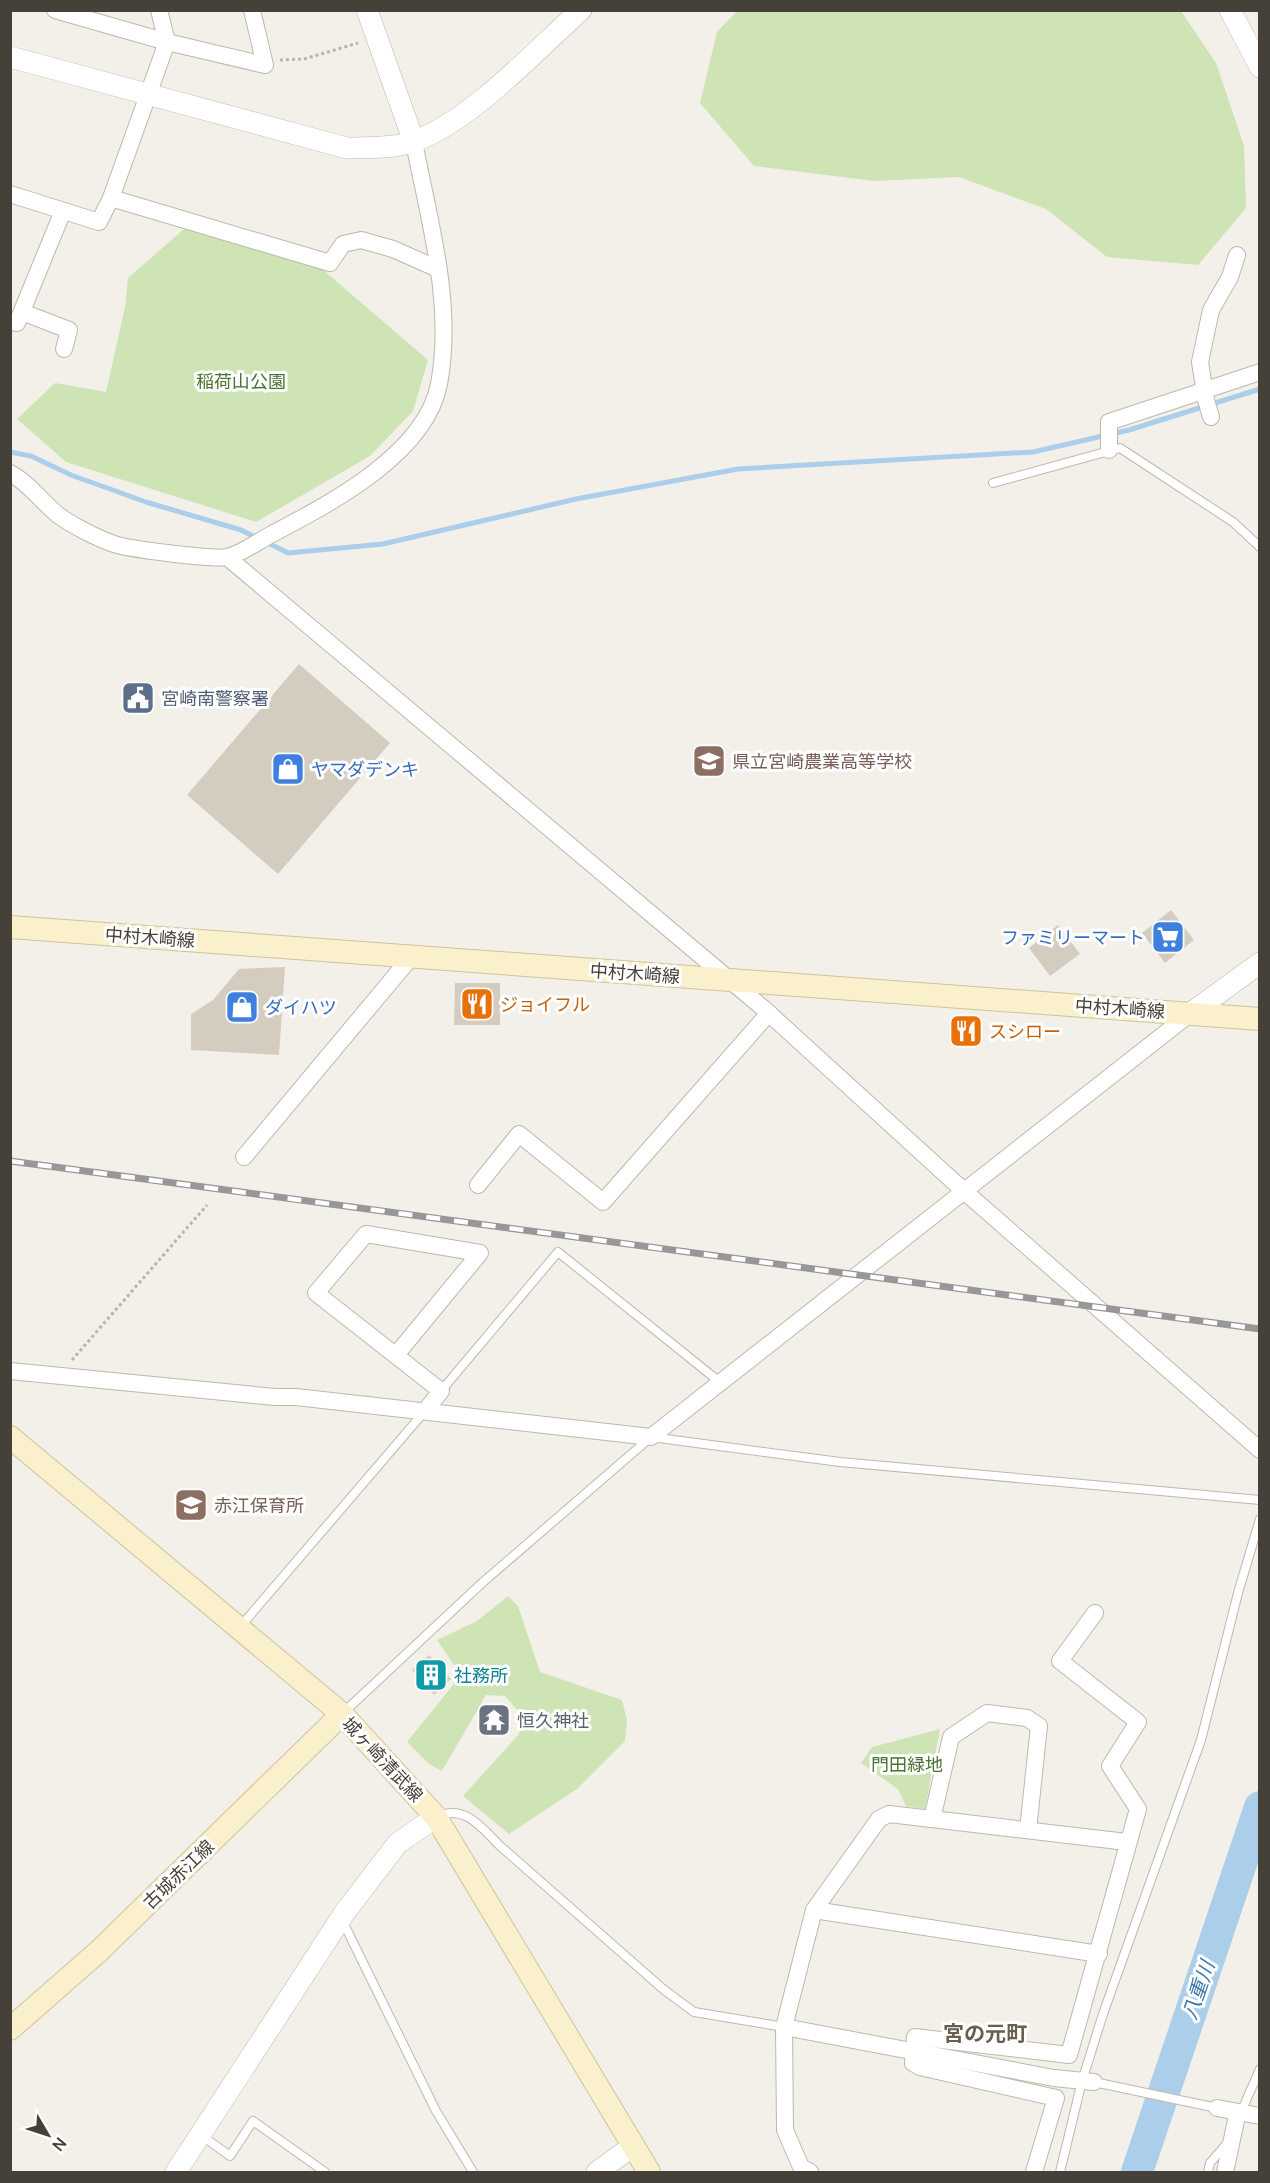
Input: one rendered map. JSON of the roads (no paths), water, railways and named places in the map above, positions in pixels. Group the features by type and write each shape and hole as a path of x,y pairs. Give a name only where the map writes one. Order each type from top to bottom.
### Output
{"main road":[{"name":"中村木崎線","path":"10,927 1260,1019"},
{"name":"城ヶ崎清武線","path":"10,1437 342,1714 436,1817 649,2172"},
{"name":"古城赤江線","path":"10,2030 98,1952 342,1714"}],"street":[{"path":"55,10 74,13 166,42 265,65 252,10"},
{"path":"10,194 99,222 111,198 166,42 159,10"},
{"path":"10,473 25,481 58,515 115,544 177,554 227,557 358,487 394,454 428,415 438,387 445,339 438,269 414,142 367,10"},
{"path":"1230,10 1260,67"},
{"path":"10,57 347,148 414,142 454,123 581,11"},
{"path":"111,198 330,263 343,244 361,240 393,249 438,269"},
{"path":"63,211 16,317 69,330 64,349"},
{"path":"1211,417 1200,362 1211,310 1230,277 1236,255"},
{"path":"1109,450 1109,422 1205,394 1260,372"},
{"path":"227,557 769,1013 964,1191 1260,1450"},
{"path":"243,1157 412,956"},
{"path":"10,1371 425,1411 651,1437 1191,1014 1260,963"},
{"path":"478,1185 519,1134 603,1202 769,1013"},
{"path":"396,1355 480,1252 366,1234 316,1293 441,1391 425,1411"},
{"path":"1034,2172 1056,2098 920,2067 913,2063 913,2052 915,2037 1069,2055 1138,1809 1110,1766 1138,1722 1060,1661 1095,1613"},
{"path":"932,1819 951,1737 987,1713 1028,1718 1039,1726 1028,1830"},
{"path":"810,2172 801,2167 785,2130 784,2027 814,1911 879,1819 889,1814 1127,1842"},
{"path":"176,2172 341,1918 398,1843 436,1817"},
{"path":"814,1911 1099,1954"},
{"path":"784,2027 1088,2082"},
{"path":"1217,2108 1260,2116"},
{"path":"1225,2172 1238,2116 1241,2112"},
{"path":"597,2172 633,2146"}],"lane":[{"path":"993,483 1120,448 1133,454 1233,522 1260,547"},
{"path":"441,1391 558,1252 722,1383"},
{"path":"239,1628 425,1411"},
{"path":"342,1714 482,1583 651,1437 840,1462 1260,1500"},
{"path":"1060,2172 1201,1740 1238,1593 1260,1519"},
{"path":"436,1817 456,1812 474,1820 499,1845 663,1989 694,2012 784,2027"},
{"path":"341,1918 436,2111 473,2172"},
{"path":"1241,2112 1260,2069"},
{"path":"1088,2082 1217,2108"},
{"path":"201,2135 230,2156 253,2121 325,2172"},
{"path":"1208,2172 1210,2163 1233,2136"}],"waterway":[{"path":"266,542 288,553 383,544 576,499 738,469 1033,452 1129,430 1260,389"},
{"path":"10,452 31,456 71,475 146,502 241,530 257,538"},
{"name":"八重川","path":"1137,2172 1260,1807"}],"railway":[{"path":"10,1161 1260,1329"}],"place":[{"name":"宮崎南警察署","path":"138,698"},
{"name":"県立宮崎農業高等学校","path":"709,761"},
{"name":"ヤマダデンキ","path":"288,769"},
{"name":"ファミリーマート","path":"1168,937"},
{"name":"ジョイフル","path":"477,1004"},
{"name":"ダイハツ","path":"242,1007"},
{"name":"スシロー","path":"966,1031"},
{"name":"赤江保育所","path":"191,1505"},
{"name":"社務所","path":"431,1675"},
{"name":"恒久神社","path":"494,1720"}],"district":[{"name":"宮の元町","path":"985,2033"}],"park label":[{"name":"稲荷山公園","path":"241,381"},
{"name":"門田緑地","path":"907,1764"}]}
